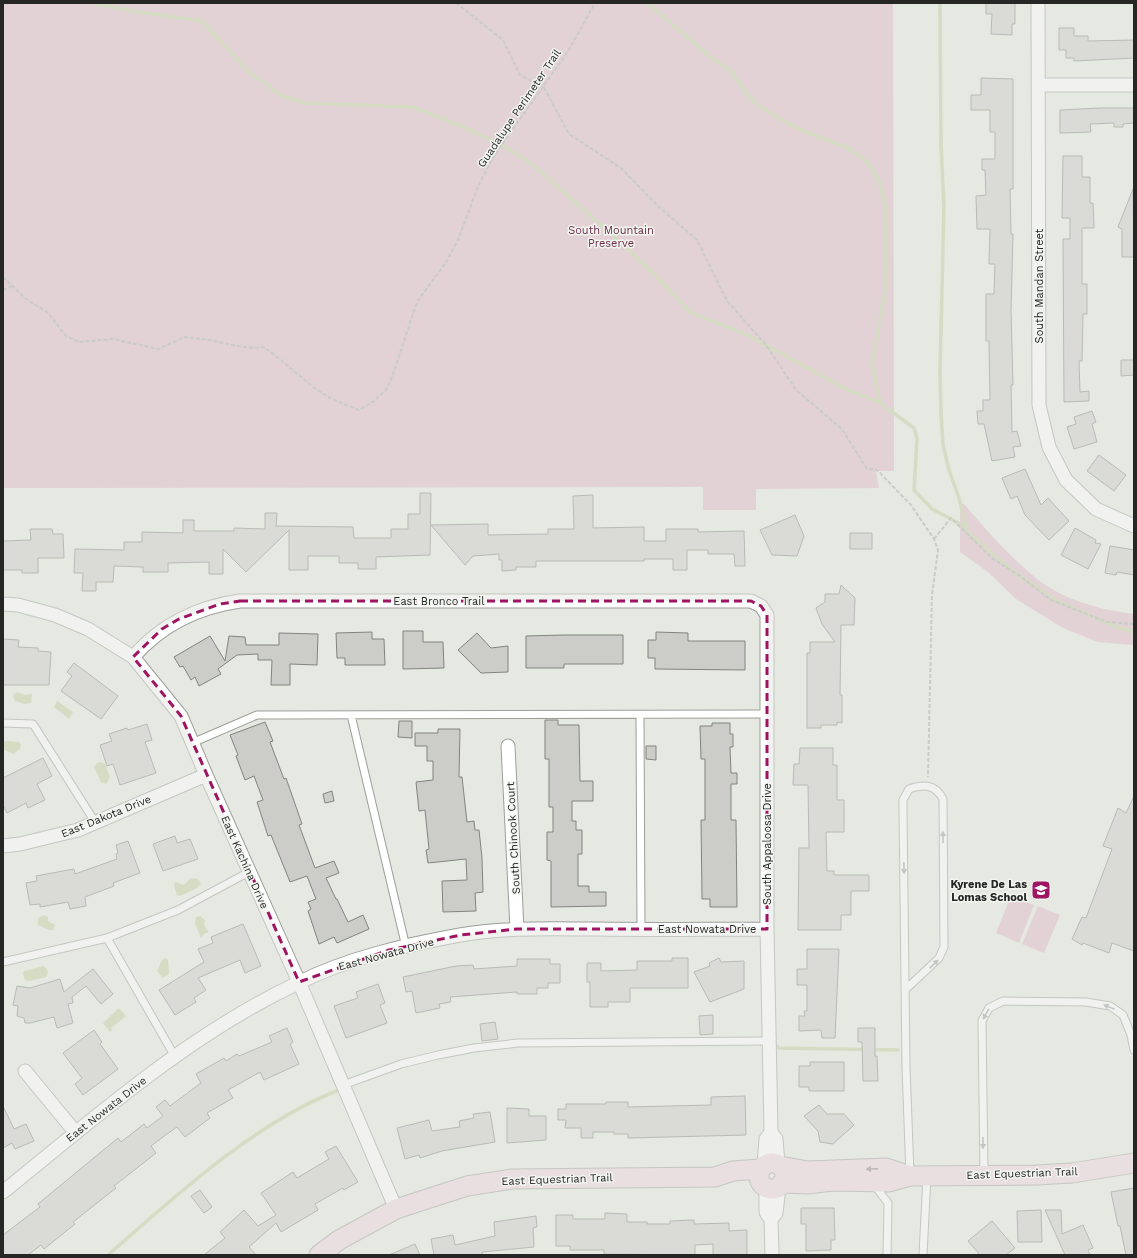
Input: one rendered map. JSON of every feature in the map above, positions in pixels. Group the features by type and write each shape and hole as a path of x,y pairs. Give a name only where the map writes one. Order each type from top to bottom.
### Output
{"street":[{"name":"South Mandan Street","path":"1038,3 1039,405 1049,447 1066,480 1096,509 1134,526"},
{"path":"1038,85 1134,85"},
{"name":"East Bronco Trail","path":"133,657 156,634 179,619 220,604 240,601 751,601 761,606"},
{"name":"East Kachina Drive","path":"3,604 18,605 55,615 81,626 133,657 181,716 299,982 396,1209"},
{"name":"South Appaloosa Drive","path":"761,606 767,615 767,929 771,1042 771,1132 776,1139 766,1212 771,1220 772,1255"},
{"name":"South Chinook Court","path":"508,746 517,929"},
{"name":"East Dakota Drive","path":"3,846 56,836 78,830 206,775"},
{"name":"East Nowata Drive","path":"3,1192 174,1055 225,1021 299,982 341,965 406,947 461,935 517,929 767,929"},
{"path":"25,1071 76,1133"},
{"name":"East Equestrian Trail","path":"319,1255 339,1240 396,1209 467,1186 512,1179 715,1176 732,1171 771,1176 808,1184 832,1181 888,1182 918,1176 984,1176 1072,1173 1134,1163"},
{"name":"East Equestrian Trail","path":"771,1176 808,1171 886,1168 918,1176"}],"lane":[{"path":"192,743 257,715 767,714"},
{"path":"351,715 406,947"},
{"path":"640,715 640,930"},
{"path":"3,724 33,724 95,822"},
{"path":"905,990 940,958 944,947 943,799 934,788 927,785 909,790 904,800 905,990 923,1255"},
{"path":"3,962 107,938 178,910 249,872"},
{"path":"107,938 174,1055"},
{"path":"984,1176 982,1021 989,1008 1003,1001 1086,1002 1110,1006 1123,1015 1131,1035 1134,1050"},
{"path":"343,1085 401,1064 438,1055 489,1046 518,1043 771,1042"},
{"path":"872,1182 883,1194 888,1203 887,1255"}],"path":[{"path":"456,3 503,40 520,75 543,86 569,134 621,168 658,206 697,240 727,301 766,345 796,390 842,429 867,469 877,470 911,505 934,539 938,550 932,595 927,785"},
{"name":"Guadalupe Perimeter Trail","path":"3,277 26,299 48,313 66,336 79,342 114,340 158,349 185,337 210,340 236,346 252,348 263,347 281,358 312,386 340,403 359,410 374,401 386,390 392,377 417,302 446,262 458,240 479,184 495,154 566,53 595,3"},
{"path":"3,290 12,286"},
{"path":"934,539 951,518 992,558 1020,576 1051,600 1107,622 1134,624"}],"highlighted area":[{"path":"240,601 751,601 761,606 767,615 767,929 517,929 461,935 389,950 299,982 181,716 133,657 162,629 179,619 220,604"}],"green space":[{"name":"South Mountain Preserve","path":"3,3 893,3 894,471 876,471 879,488 756,489 756,510 703,510 703,487 3,488"},
{"path":"960,504 964,504 992,536 1023,567 1044,584 1064,595 1100,608 1134,614 1134,645 1098,642 1063,628 1016,599 988,572 960,552"},
{"path":"1011,896 1034,905 1019,943 996,933"},
{"path":"1038,906 1060,915 1044,953 1022,944"}],"shaded area":[{"path":"17,692 25,695 32,694 31,703 24,704 15,701 13,695"},
{"path":"57,701 73,712 69,719 54,707"},
{"path":"3,742 19,742 21,745 20,749 13,754 3,749"},
{"path":"101,762 105,764 110,777 106,784 101,782 94,767 97,763"},
{"path":"191,878 198,879 201,884 197,888 180,896 177,895 174,886 175,882 184,885"},
{"path":"44,915 48,917 48,921 55,925 53,930 49,930 38,925 38,918"},
{"path":"200,916 205,920 204,925 209,933 205,933 201,938 195,923 196,917"},
{"path":"166,958 168,960 169,974 163,978 157,971 162,960"},
{"path":"43,966 47,969 48,973 46,977 30,981 25,980 23,973 24,971"},
{"path":"119,1008 126,1016 111,1028 112,1030 110,1032 103,1023"}],"building":[{"path":"986,3 1015,3 1015,24 1012,24 1012,35 991,34 992,14 986,14"},
{"path":"1059,28 1074,28 1074,36 1088,36 1088,41 1134,40 1134,58 1074,61 1074,58 1066,58 1066,50 1059,50"},
{"path":"981,78 1013,79 1013,189 1010,189 1011,234 1013,234 1011,311 1013,385 1011,385 1012,432 1017,431 1021,446 1013,447 1015,457 992,461 984,424 978,424 977,411 983,411 983,400 990,400 989,341 986,341 986,294 994,294 995,264 989,264 990,229 977,229 976,196 986,195 985,170 982,170 982,159 995,159 995,132 990,132 990,110 971,110 971,95 981,95"},
{"path":"1134,108 1134,123 1123,124 1123,127 1114,127 1114,123 1090,124 1091,132 1060,133 1060,110"},
{"path":"1063,156 1082,156 1082,177 1090,177 1090,203 1093,203 1094,228 1082,228 1082,284 1087,284 1087,314 1083,314 1082,361 1079,361 1080,392 1089,391 1089,401 1064,402 1063,239 1070,239 1070,218 1062,218"},
{"path":"1133,189 1134,257 1122,257 1122,229 1118,227"},
{"path":"1121,360 1134,360 1134,375 1121,376"},
{"path":"1092,411 1096,422 1092,424 1097,442 1074,449 1067,427 1076,424 1074,417"},
{"path":"1099,455 1126,475 1114,491 1087,471"},
{"path":"1025,469 1041,505 1048,498 1069,521 1049,540 1025,515 1017,496 1011,499 1002,478"},
{"path":"420,493 431,493 430,555 376,557 376,569 358,569 358,563 339,563 339,556 308,556 308,570 289,570 289,530 246,572 223,549 223,574 209,574 209,562 168,563 168,572 143,572 143,567 114,566 113,582 96,582 96,591 82,591 83,573 74,573 75,549 124,550 124,542 142,542 142,532 183,533 183,520 194,520 194,531 234,531 234,528 265,529 265,513 277,513 276,526 353,527 354,538 391,538 391,529 408,529 408,514 420,514"},
{"path":"593,495 593,528 644,527 644,541 666,541 666,529 698,529 698,532 744,531 745,566 735,566 734,554 708,554 708,550 687,550 687,570 673,570 673,559 644,559 644,561 536,561 536,567 516,567 516,570 502,571 502,560 499,560 499,554 473,556 465,565 431,525 488,524 488,535 548,534 548,529 574,529 573,496"},
{"path":"795,515 804,536 797,556 772,555 760,530"},
{"path":"1075,528 1096,540 1095,543 1101,544 1088,569 1061,555"},
{"path":"30,529 52,529 53,534 63,534 64,558 38,558 38,573 22,573 22,570 3,570 3,541 31,540"},
{"path":"850,533 872,533 872,549 850,549"},
{"path":"1110,546 1134,550 1134,575 1117,572 1116,575 1105,573"},
{"path":"841,585 855,598 854,625 841,625 840,695 842,695 842,723 837,722 837,725 821,725 821,728 807,728 807,653 810,653 810,642 835,642 822,624 816,608 825,602 825,594 839,594"},
{"path":"403,631 423,631 423,642 443,642 444,668 403,669"},
{"path":"372,632 372,639 384,639 385,665 345,665 345,658 337,658 336,633"},
{"path":"656,632 688,633 688,641 745,641 745,670 655,669 655,658 648,658 648,640 656,640"},
{"path":"279,633 318,634 317,665 290,664 290,685 271,685 272,660 258,660 258,654 237,655 218,669 221,674 199,686 195,677 191,680 183,666 180,667 174,657 210,636 225,661 229,636 245,637 246,645 279,645"},
{"path":"477,633 491,648 508,646 508,672 481,673 458,650"},
{"path":"623,635 623,664 564,664 564,668 526,668 526,636"},
{"path":"3,639 19,640 18,647 38,648 38,651 51,652 49,685 3,685"},
{"path":"74,663 118,696 101,719 61,691 72,676 67,672"},
{"path":"545,720 558,720 558,725 579,725 580,781 593,781 593,801 572,801 572,821 576,821 576,830 582,830 582,854 578,854 578,886 589,886 589,892 606,892 606,906 551,907 551,861 547,860 547,832 553,832 553,807 549,807 549,759 545,759"},
{"path":"399,721 412,721 412,738 398,737"},
{"path":"265,722 273,741 270,742 284,779 286,778 302,824 299,825 315,868 334,861 339,873 326,878 336,899 348,922 363,915 369,929 337,943 334,937 319,944 308,911 311,909 308,902 316,899 307,876 290,882 271,835 268,836 257,802 263,800 254,776 245,780 236,756 238,755 230,735"},
{"path":"712,723 730,723 730,734 733,734 733,747 730,747 731,773 737,773 737,784 731,784 731,820 736,820 737,907 710,907 710,899 702,899 701,820 705,820 705,759 701,759 700,726 712,726"},
{"path":"147,724 152,740 145,742 156,773 120,785 113,764 107,766 100,745 112,741 109,734 127,728 128,730"},
{"path":"438,729 460,729 459,777 462,777 467,822 474,821 475,830 479,830 482,858 483,892 475,893 476,911 443,912 442,881 467,880 466,859 428,863 426,850 429,849 425,810 419,811 416,782 433,780 433,761 427,761 427,746 415,746 415,733 438,733"},
{"path":"646,746 656,746 656,760 646,759"},
{"path":"800,748 833,748 833,765 837,765 837,800 844,800 844,832 826,832 827,871 834,871 834,875 869,875 869,891 851,891 851,915 841,915 841,930 798,930 799,848 809,848 808,785 793,785 794,764 799,764"},
{"path":"43,758 52,776 37,784 45,800 28,808 26,803 7,813 3,805 3,778"},
{"path":"332,791 334,801 325,803 323,794"},
{"path":"1134,796 1134,951 1112,943 1109,953 1083,943 1082,945 1072,939 1082,917 1086,918 1112,849 1103,846 1118,808 1126,813"},
{"path":"175,836 177,843 190,839 198,859 163,871 153,844"},
{"path":"128,841 140,873 113,883 114,886 85,897 86,906 70,909 68,902 40,907 40,904 30,905 26,883 37,881 36,876 74,869 75,874 117,859 116,854 118,853 116,845"},
{"path":"243,924 261,966 245,973 240,960 198,978 206,990 194,998 196,1002 175,1015 159,990 204,962 198,949 213,943 211,937"},
{"path":"807,949 839,949 835,1038 822,1038 821,1030 799,1031 799,1016 805,1016 804,1011 807,1011 807,985 797,985 797,969 807,969"},
{"path":"672,958 688,958 688,988 630,988 630,1002 608,1002 608,1007 590,1007 590,982 587,982 587,963 601,963 601,971 637,970 637,961 672,961"},
{"path":"719,958 721,962 744,961 744,989 710,1002 694,972 710,966 709,963"},
{"path":"517,959 550,959 550,964 560,964 560,983 548,983 548,988 537,988 537,994 517,994 517,992 450,997 451,1002 439,1004 440,1008 416,1013 412,991 406,992 403,977 456,966 473,965 474,969 517,966"},
{"path":"93,969 113,994 101,1004 86,986 72,997 73,1003 68,1004 73,1023 57,1028 54,1017 25,1023 24,1018 17,1016 18,1006 13,1005 17,986 30,988 60,979 64,992"},
{"path":"378,984 385,1003 380,1005 387,1023 346,1038 334,1006 358,998 356,992"},
{"path":"713,1015 713,1034 700,1035 699,1016"},
{"path":"495,1022 498,1039 482,1041 480,1024"},
{"path":"287,1028 293,1042 290,1044 299,1064 264,1080 260,1072 228,1090 233,1098 207,1113 210,1118 185,1137 177,1127 167,1134 151,1146 156,1153 114,1186 116,1188 73,1222 75,1224 44,1249 41,1245 28,1255 3,1255 3,1235 40,1207 38,1204 118,1138 121,1142 144,1124 147,1128 163,1116 156,1107 165,1100 170,1106 201,1083 196,1074 224,1058 226,1061 237,1054 239,1056 272,1042 269,1036"},
{"path":"858,1028 875,1028 875,1056 877,1056 878,1081 863,1081 862,1042 858,1042"},
{"path":"94,1030 102,1042 100,1044 118,1069 83,1095 75,1084 82,1078 63,1053"},
{"path":"810,1062 844,1062 844,1091 809,1091 809,1087 799,1087 799,1066 810,1066"},
{"path":"745,1096 746,1135 628,1138 628,1134 593,1132 593,1138 581,1138 581,1128 565,1128 566,1120 558,1120 558,1109 566,1109 566,1104 606,1104 606,1102 628,1102 628,1107 711,1105 711,1097"},
{"path":"819,1105 827,1114 844,1114 854,1125 833,1144 820,1142 818,1131 804,1116"},
{"path":"3,1106 14,1129 26,1124 34,1141 15,1149 12,1143 3,1148"},
{"path":"507,1108 529,1109 529,1116 546,1116 546,1140 507,1143"},
{"path":"490,1112 495,1142 442,1151 420,1158 419,1155 405,1159 397,1128 429,1120 432,1131 460,1127 459,1121 474,1118 473,1114"},
{"path":"336,1146 358,1182 344,1190 343,1188 315,1204 318,1210 281,1232 276,1223 249,1247 256,1255 204,1255 225,1238 220,1232 244,1210 258,1226 276,1215 261,1193 293,1172 297,1178 329,1159 325,1152"},
{"path":"1134,1188 1134,1255 1126,1255 1111,1192"},
{"path":"200,1190 212,1207 204,1213 191,1196"},
{"path":"801,1208 834,1208 835,1240 831,1240 831,1250 806,1251 806,1224 801,1224"},
{"path":"1041,1210 1042,1242 1018,1242 1017,1211"},
{"path":"1045,1210 1061,1210 1062,1234 1083,1225 1093,1248 1088,1250 1090,1255 1065,1255"},
{"path":"605,1213 627,1214 627,1222 647,1222 647,1224 670,1224 670,1221 694,1220 694,1224 729,1223 729,1231 747,1230 747,1255 713,1255 713,1244 695,1245 695,1255 604,1254 604,1250 570,1250 570,1246 556,1246 556,1215 573,1215 573,1219 605,1219"},
{"path":"536,1216 537,1227 533,1228 534,1247 482,1252 482,1255 434,1255 431,1239 453,1235 455,1245 495,1236 494,1222"},
{"path":"992,1221 1015,1248 1006,1255 980,1255 968,1241"},
{"path":"415,1244 420,1255 389,1255"}],"waterway":[{"path":"93,3 131,11 202,21 251,74 283,96 304,103 412,107 464,127 501,145 532,164 651,271 690,312 745,334 846,389 880,403"},
{"path":"647,3 713,59 732,72 744,91 758,106 800,130 847,147 868,163 879,181 886,209 885,291 872,364 880,403 914,428 917,439 914,490 932,509 966,527"},
{"path":"940,3 941,146 944,206 940,371 941,413 943,445 967,531 1012,571 1057,601 1114,626 1134,632"},
{"path":"772,1044 779,1048 898,1050"},
{"path":"108,1255 190,1185 249,1140 279,1120 310,1103 342,1089"}],"place":[{"name":"Kyrene De Las Lomas School","path":"1041,890"}]}
